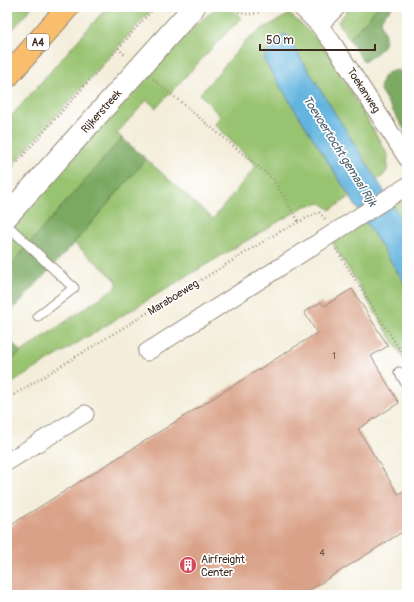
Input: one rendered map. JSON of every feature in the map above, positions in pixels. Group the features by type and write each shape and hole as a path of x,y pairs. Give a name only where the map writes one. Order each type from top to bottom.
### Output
{"highway":[{"name":"A4","path":"7,77 68,7"}],"street":[{"name":"Rijkerstreek","path":"7,216 130,60 146,47 177,7"},
{"name":"Rijkerstreek","path":"7,203 130,60 194,7"},
{"name":"Toekanweg","path":"301,7 319,25 340,53 407,158"},
{"path":"319,25 337,7"},
{"path":"147,352 400,190"},
{"path":"7,462 85,414"}],"lane":[{"path":"7,225 74,288 38,316"},
{"path":"399,372 407,385"}],"path":[{"path":"7,174 130,60 155,7"},
{"path":"232,7 239,12 246,14 261,11 267,7"},
{"path":"130,60 273,179 299,222"},
{"name":"Maraboeweg","path":"7,399 272,236 299,222 319,212 334,232"},
{"path":"334,232 340,240 334,244 407,361"}],"green space":[{"path":"11,7 32,7 7,36 7,12"},
{"path":"107,7 154,7 7,171 7,121"},
{"path":"217,7 229,7 242,18 156,108 147,100 117,133 122,138 7,269 7,216 176,42"},
{"path":"350,7 378,7 349,39 338,22"},
{"path":"378,7 393,7 384,15 381,21 385,34 385,41 378,52 363,61 349,39"},
{"path":"290,14 324,46 388,155 387,171 382,177 376,180 286,34 281,38 279,37 266,52 268,54 263,59 350,197 330,210 322,203 305,206 7,386 7,362 117,286 117,282 114,278 74,243 146,159 213,219 256,166 215,125 220,116 200,94 245,42 262,29"},
{"path":"397,70 407,73 407,134 380,90 384,76 389,72"},
{"path":"122,138 146,159 74,243 7,316 7,269"},
{"path":"398,201 407,201 407,228 392,205"},
{"path":"366,221 407,287 407,364 332,242"},
{"path":"7,336 21,353 7,362"}],"water":[{"name":"Toevoertocht gemaal Rijk","path":"285,33 407,228 407,287 263,59 267,54 266,52 279,37 281,38"}],"building":[{"path":"352,289 388,346 371,356 399,403 358,429 398,494 407,489 407,529 302,595 7,595 7,529 17,521 317,333 304,312 321,302 324,306"}],"place":[{"name":"Airfreight Center","path":"188,565"}]}
